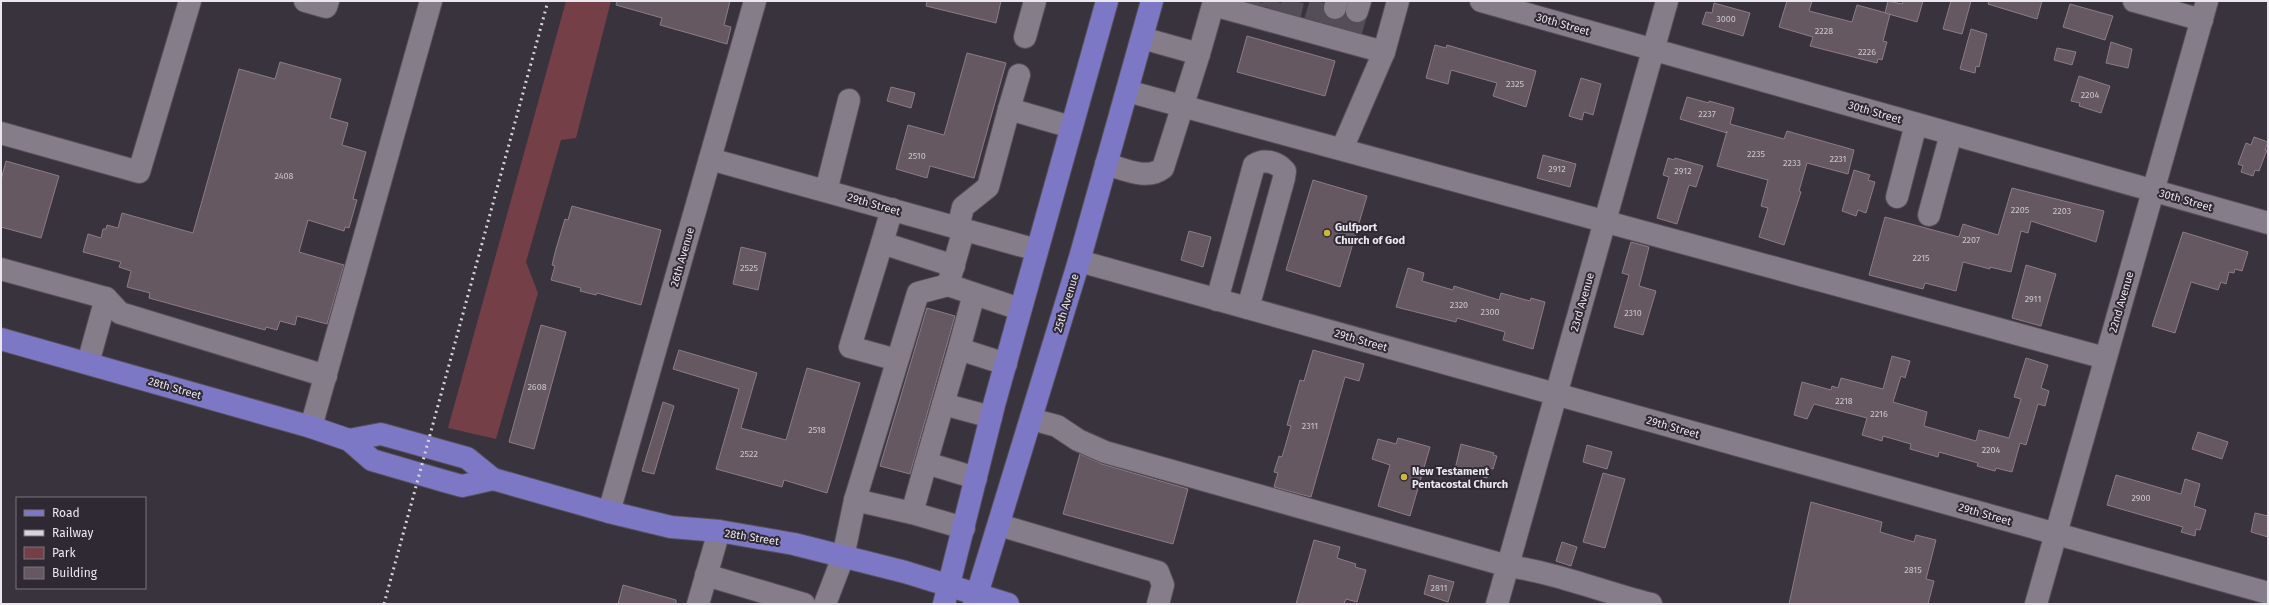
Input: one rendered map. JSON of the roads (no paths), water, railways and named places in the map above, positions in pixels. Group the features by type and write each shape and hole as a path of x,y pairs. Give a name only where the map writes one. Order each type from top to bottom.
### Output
{"main road":[{"path":"946,595 1020,309 1107,1"},
{"name":"25th Avenue","path":"976,599 1079,261 1152,1"},
{"name":"28th Street","path":"1,339 312,427 349,440 382,434 467,458 493,479 609,512 671,526 794,544 843,557 946,595 1008,604"}],"street":[{"path":"1,134 139,172 190,1"},
{"path":"306,1 326,7 328,1"},
{"path":"312,427 431,1"},
{"name":"26th Avenue","path":"609,512 755,1"},
{"path":"1025,36 1035,1"},
{"name":"30th Street","path":"1481,1 2268,223"},
{"name":"23rd Avenue","path":"1497,604 1667,1"},
{"path":"2134,1 2205,10"},
{"path":"1342,149 1384,52 1392,2"},
{"path":"1106,164 1148,175 1156,174 1162,168 1184,106 1199,54 1221,4 1271,16 1325,16 1350,37 1384,52"},
{"name":"22nd Avenue","path":"2036,604 2205,10"},
{"path":"1142,38 1199,54"},
{"path":"826,604 843,557 855,500 918,294 951,275 961,228 963,206 988,187 1019,75"},
{"path":"1127,90 2105,358"},
{"path":"826,191 849,100"},
{"path":"1009,109 1071,127"},
{"path":"1897,197 1916,124"},
{"path":"1929,214 1951,134"},
{"name":"29th Street","path":"710,159 1037,250"},
{"path":"1217,300 1254,165 1259,162 1266,161 1280,166 1285,171 1248,308"},
{"path":"892,209 850,347 897,360"},
{"path":"882,243 951,275 974,294 1020,309"},
{"name":"29th Street","path":"1079,261 2268,593"},
{"path":"1,269 106,298 120,313 326,376"},
{"path":"912,513 974,294"},
{"path":"88,363 106,298"},
{"path":"959,349 1006,364"},
{"path":"943,404 991,417"},
{"path":"1031,419 1057,426 1078,440 1105,452 1508,566 1532,570 1563,578 1651,604"},
{"path":"926,463 976,478"},
{"path":"855,500 912,513 964,528"},
{"path":"999,525 1158,572 1163,585 1158,604"},
{"path":"698,604 719,532"},
{"path":"706,575 804,604"}],"tunnel":[{"path":"1253,8 1255,1"},
{"path":"1272,9 1275,1"},
{"path":"1290,15 1293,1"},
{"path":"1315,21 1321,2"},
{"path":"1331,26 1335,8"},
{"path":"1351,32 1357,11"}],"railway":[{"path":"384,604 548,1"}],"place":[{"name":"Gulfport Church of God","path":"1327,233"},
{"name":"New Testament Pentacostal Church","path":"1404,477"}]}
